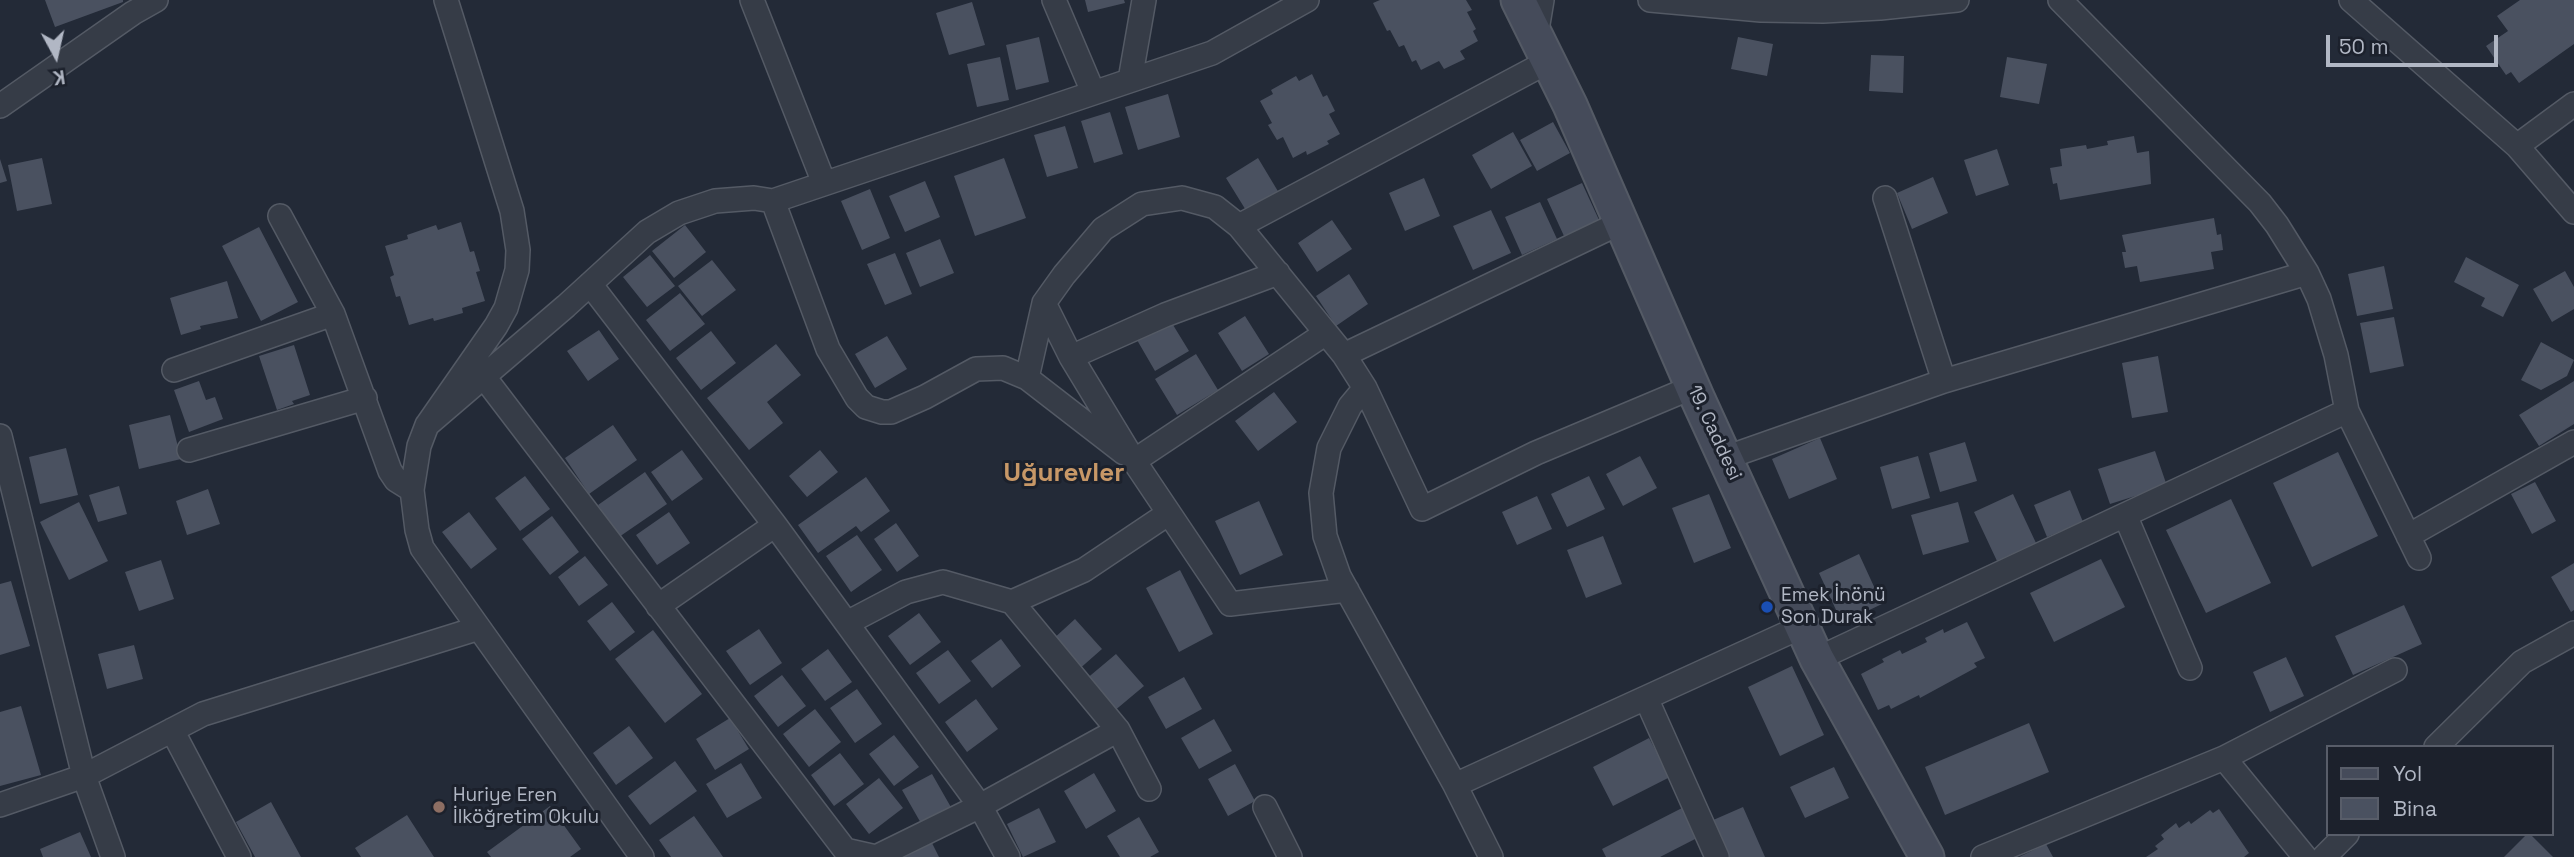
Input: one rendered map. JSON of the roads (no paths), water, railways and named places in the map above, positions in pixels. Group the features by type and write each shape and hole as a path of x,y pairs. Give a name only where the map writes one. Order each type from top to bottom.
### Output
{"street":[{"path":"0,106 133,13 156,0"},
{"path":"446,0 512,211 518,250 512,289 496,326 427,425 414,468 412,490 416,530 422,548 642,857"},
{"path":"752,0 824,183"},
{"path":"1054,0 1093,92"},
{"path":"1130,80 1144,0"},
{"path":"427,425 647,232 679,213 696,205 724,199 773,201 1130,80 1212,52 1307,0"},
{"name":"19. Caddesi","path":"1518,0 1622,222 1693,387 1817,659 1927,857"},
{"path":"1239,226 1543,49 1542,0"},
{"path":"1650,0 1724,8 1823,11 1957,0"},
{"path":"2060,0 2260,203 2283,233 2308,273 2329,327 2347,411 2419,558"},
{"path":"2351,0 2518,146 2574,212"},
{"path":"2518,146 2574,104"},
{"path":"1027,378 1044,303 1103,229 1142,204 1182,198 1215,207 1239,226 1344,355 1365,388 1422,509 1536,453 1693,387"},
{"path":"1885,198 1944,381"},
{"path":"773,201 828,349 857,398 866,407 891,412 976,369 1003,368 1027,378 1135,461"},
{"path":"280,216 333,314 390,471 396,480 412,490"},
{"path":"1344,355 1622,222"},
{"path":"1725,458 1944,381 2308,273"},
{"path":"1071,357 1165,315 1278,274"},
{"path":"590,284 847,623 980,806 1008,857"},
{"path":"1044,303 1071,357 1135,461 1230,604 1347,590"},
{"path":"174,370 333,314"},
{"path":"1135,461 1326,333"},
{"path":"484,377 658,606 840,853 876,857 980,806 1118,730"},
{"path":"1365,388 1350,406 1329,448 1321,493 1325,536 1347,590 1455,785 1491,857"},
{"path":"189,450 365,398"},
{"path":"1817,659 2347,411"},
{"path":"0,436 84,776 113,857"},
{"path":"2408,536 2574,442"},
{"path":"1012,603 1084,570 1169,513"},
{"path":"2125,515 2190,668"},
{"path":"658,606 775,525"},
{"path":"847,623 906,592 943,582 1012,603 1118,730 1149,789"},
{"path":"1455,785 1802,626"},
{"path":"0,805 84,776 203,714 479,628"},
{"path":"2438,745 2522,662 2574,633"},
{"path":"1983,857 2224,758 2395,670"},
{"path":"1646,698 1717,857"},
{"path":"172,730 239,857"},
{"path":"2224,758 2305,857"},
{"path":"1265,807 1290,857"},
{"path":"2324,857 2345,836"}],"place":[{"name":"Emek İnönü Son Durak","path":"1767,607"},
{"name":"Huriye Eren İlköğretim Okulu","path":"439,807"}],"district":[{"name":"Uğurevler","path":"1064,474"}]}
